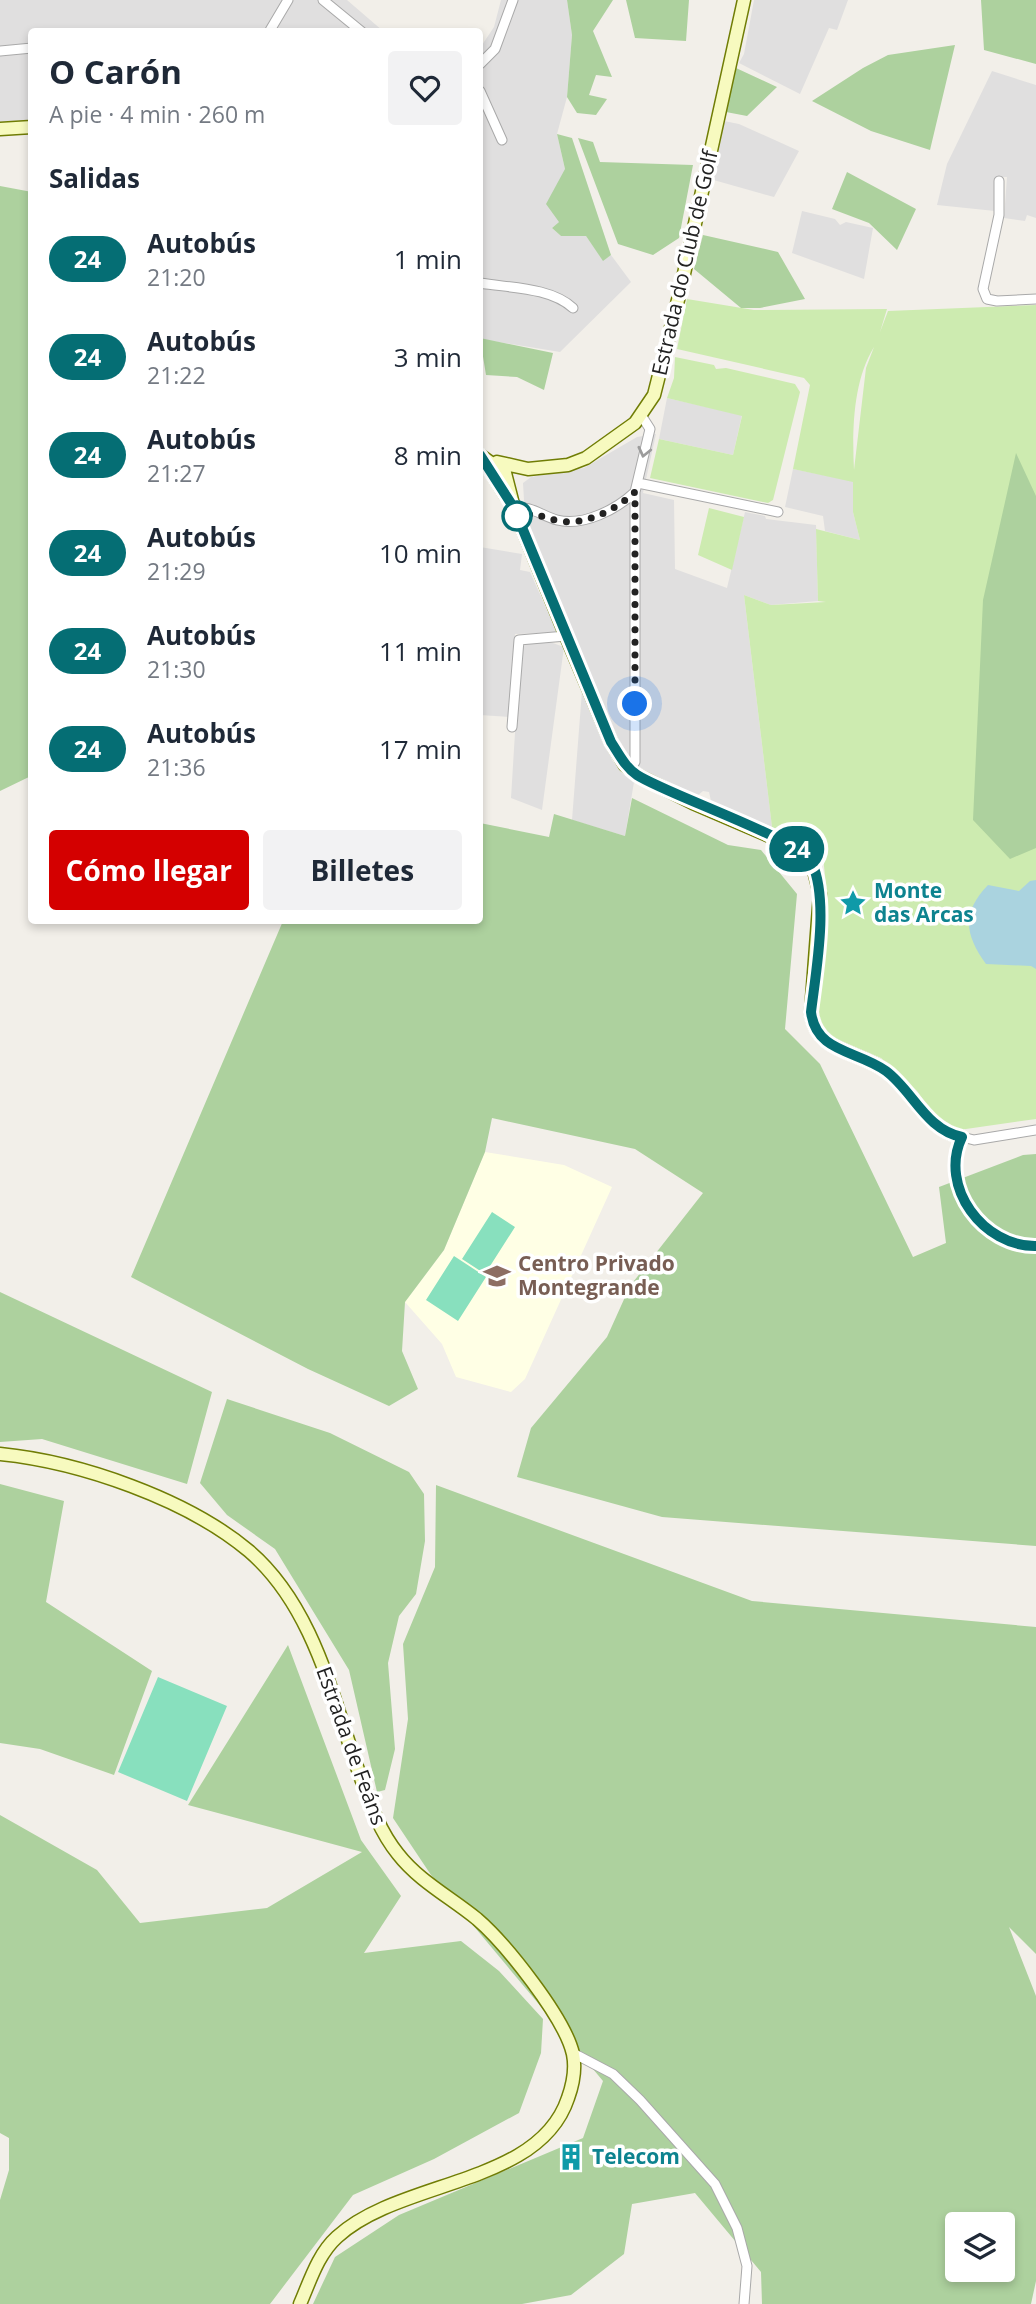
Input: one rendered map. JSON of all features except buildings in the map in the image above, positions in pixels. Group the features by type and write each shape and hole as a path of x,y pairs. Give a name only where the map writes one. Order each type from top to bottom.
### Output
{"street":[{"path":"271,28 288,0"},
{"path":"323,0 357,28"},
{"path":"483,61 495,50 513,0"},
{"name":"Estrada do Club de Golf","path":"483,457 504,468 528,469 568,465 586,458 635,423 654,395 744,0"},
{"path":"0,51 28,48"},
{"path":"483,98 502,139"},
{"path":"0,129 28,127"},
{"path":"999,181 999,215 983,289 987,299 997,301 1036,299"},
{"path":"483,284 551,295 563,299 573,308"},
{"path":"630,769 635,762 636,487 650,429 641,415"},
{"path":"483,460 514,508"},
{"path":"500,485 504,468"},
{"path":"504,468 514,508 566,636 611,742 630,769 693,803 795,847 811,859 820,894 811,1012 813,1027 821,1039 872,1061 888,1072 934,1125 949,1135 974,1140 1036,1130"},
{"path":"514,508 521,475 528,469"},
{"path":"514,508 524,506 560,521 575,521 613,508 636,487"},
{"path":"636,487 778,512"},
{"path":"512,727 519,640 566,636"},
{"path":"962,1137 957,1147 954,1174 962,1199 999,1240 1022,1247 1036,1246"},
{"name":"Estrada de Feáns","path":"0,1454 63,1464 107,1478 187,1512 220,1530 271,1573 308,1628 384,1835 416,1874 478,1920 500,1941 562,2025 573,2053 575,2066 567,2101 559,2118 533,2146 500,2164 407,2198 370,2215 338,2236 320,2261 300,2304"},
{"path":"573,2053 613,2074 640,2100 715,2184 737,2228 747,2266 744,2304"}],"shaded area":[{"path":"0,0 347,0 380,28 28,28 28,127 0,129"},
{"path":"501,0 567,0 572,35 567,97 557,134 565,169 559,222 552,228 561,236 586,236 603,260 611,255 631,282 560,352 483,339 483,44 494,27"},
{"path":"754,0 848,0 837,30 829,28 800,94 739,63 744,54"},
{"path":"992,71 1036,85 1036,218 1027,215 1025,221 1004,218 1007,177 995,177 995,211 937,205 947,164"},
{"path":"724,121 739,124 799,151 774,197 710,179 717,162"},
{"path":"802,211 835,219 840,225 846,222 873,228 864,279 792,253"},
{"path":"667,398 742,415 733,455 659,439"},
{"path":"656,434 643,493 674,500 675,569 727,588 745,512 765,516 766,519 816,525 818,601 771,605 744,595 772,827 711,801 709,792 703,791 697,796 661,780 641,769 623,751 525,517 523,483 531,477 584,468 637,437"},
{"path":"793,469 853,481 853,512 860,540 825,531 823,516 785,507"},
{"path":"483,548 522,554 520,570 530,572 556,630 556,633 515,634 510,717 483,715"},
{"path":"550,642 564,647 542,810 511,798 520,651 526,643"},
{"path":"582,691 612,760 622,773 634,782 625,836 572,820"},
{"name":"Centro Privado Montegrande","path":"485,1152 564,1165 612,1187 525,1379 511,1392 456,1377 442,1344 405,1302 444,1250"}],"green space":[{"path":"567,0 613,0 593,31 612,77 596,75 589,95 607,99 596,115 577,113 567,97 572,35"},
{"path":"626,0 689,0 686,41 635,38"},
{"path":"981,0 1036,0 1036,64 984,50"},
{"path":"955,45 930,150 871,131 812,101 888,55"},
{"path":"736,68 777,87 747,116 726,112"},
{"path":"557,134 572,138 611,255 603,261 586,236 561,236 552,228 559,222 546,204 565,169"},
{"path":"578,138 593,142 600,162 693,165 679,238 653,255 618,244"},
{"path":"847,172 916,209 897,250 869,223 832,209"},
{"path":"0,186 28,191 28,777 0,791"},
{"path":"703,235 778,252 805,299 760,308 741,308 694,269"},
{"path":"687,299 754,310 887,309 880,332 888,311 1036,305 1036,1119 959,1130 933,1114 917,1091 881,1058 825,1034 818,1020 828,903 822,848 772,827 744,595 771,605 826,602 818,601 816,529 860,540 853,512 853,482 793,469 810,385 804,378 677,349","holes":["874,347 866,368 854,470 855,406 862,375"]},
{"path":"483,339 553,353 544,390 517,377 486,375"},
{"path":"675,357 714,365 716,369 726,368 795,384 800,392 773,500 768,503 650,478 659,439 733,455 742,416 667,398 674,378"},
{"path":"1016,453 1036,496 1036,848 1010,859 973,820 983,600"},
{"path":"709,508 744,517 732,570 698,555"},
{"path":"632,798 728,845 761,850 797,894 785,1029 820,1064 913,1257 946,1243 939,1187 1023,1155 1036,1154 1036,1546 662,1517 517,1477 531,1428 607,1337 630,1286 703,1193 635,1149 492,1118 485,1152 444,1250 405,1302 402,1351 418,1389 389,1406 308,1369 131,1277 282,924 483,924 483,824 549,837 554,814 625,836"},
{"path":"492,1212 515,1227 485,1274 462,1259"},
{"path":"454,1256 486,1277 458,1321 426,1300"},
{"path":"0,1292 212,1392 187,1484 42,1439 0,1442"},
{"path":"227,1399 330,1433 409,1472 424,1494 425,1541 416,1594 399,1616 388,1663 395,1749 385,1790 377,1792 349,1670 275,1549 227,1515 200,1483"},
{"path":"0,1484 64,1501 46,1602 152,1671 114,1775 40,1749 0,1743"},
{"path":"436,1485 752,1601 1036,1627 1036,1954 1009,1927 1036,1996 1036,2281 1031,2304 762,2304 761,2272 695,2193 632,2204 624,2254 571,2295 522,2304 313,2304 335,2257 399,2215 583,2138 603,2081 431,1875 393,1818 408,1719 403,1644 435,1567"},
{"path":"288,1645 361,1840 401,1896 364,1953 461,1941 499,1971 543,2019 541,2053 519,2113 434,2159 353,2195 270,2304 0,2304 0,2200 9,2170 9,2138 0,2133 0,1815 97,1870 140,1923 267,1908 362,1852 188,1805"},
{"path":"158,1677 227,1706 187,1801 118,1772"}],"water":[{"path":"1036,880 1036,969 1031,966 986,964 970,934 973,905 988,885 1019,891 1030,881"}],"bus line":[{"name":"24","path":"483,459 514,508 611,742 625,765 637,775 693,803 795,847 811,859 820,894 816,976 811,1012 813,1027 821,1039 884,1069 895,1078 934,1125 949,1135 962,1137 957,1147 954,1174 962,1199 999,1240 1022,1247 1036,1246"}],"place":[{"name":"Monte das Arcas","path":"853,903"},
{"name":"Centro Privado Montegrande","path":"497,1276"},
{"name":"Telecom","path":"571,2157"}],"route":[{"path":"517,516 538,513 560,521 575,521 613,508 635,492 635,704"}]}
